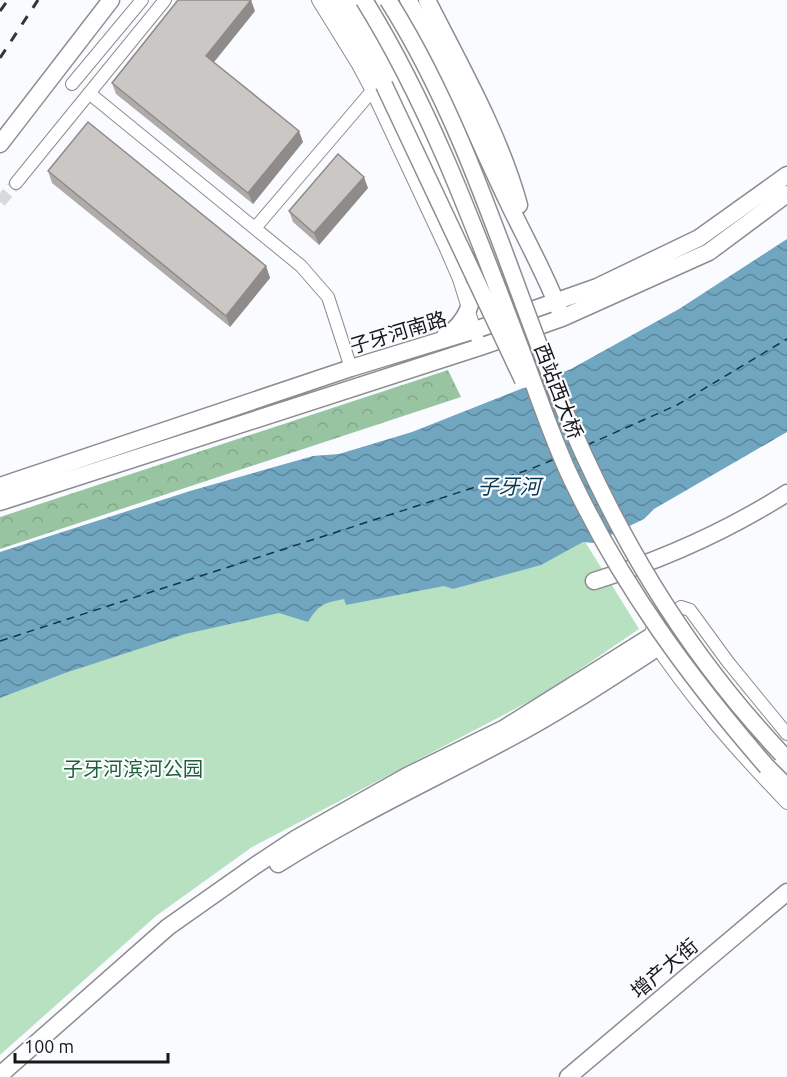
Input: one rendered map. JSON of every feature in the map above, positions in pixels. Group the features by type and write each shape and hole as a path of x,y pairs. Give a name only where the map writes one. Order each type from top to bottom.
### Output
{"main road":[{"path":"0,144 111,0"},
{"path":"332,0 513,362 548,425"},
{"path":"349,0 406,99 503,320 515,335 554,308 544,276 528,238 507,201 492,164 431,38 408,0"},
{"name":"西站西大桥","path":"364,0 406,74 455,182 518,340 548,425 591,518 650,618 704,692 787,788"},
{"name":"西站西大桥","path":"388,0 453,122 558,395 608,505 650,582 692,646 751,722 784,757"},
{"path":"427,0 489,124 509,170 528,238"},
{"name":"子牙河南路","path":"554,308 699,238 787,175"},
{"name":"子牙河南路","path":"0,486 503,320 554,308 709,252 787,194"},
{"path":"434,343 454,330 464,318 475,287 476,261"},
{"name":"子牙河南路","path":"0,502 515,335"},
{"path":"594,580 680,551 787,493"},
{"path":"0,1075 168,927 256,865 297,838 388,787 503,729 654,642"},
{"path":"14,1077 169,940 262,873 374,808 565,707 654,642"},
{"name":"增产大街","path":"568,1077 787,892"}],"street":[{"path":"72,84 142,0"},
{"path":"16,183 165,0"},
{"path":"318,0 357,63 378,88 459,279 480,347"},
{"path":"255,228 378,88"},
{"path":"89,93 301,266 328,297 351,369"},
{"path":"787,734 728,662 690,610 681,607 654,623 654,642 686,688 735,748 787,803"},
{"path":"777,723 787,713"}],"green space":[{"path":"448,370 461,397 0,549 0,517"},
{"name":"子牙河滨河公园","path":"571,519 639,629 545,693 252,847 156,916 0,1055 0,668"}],"water":[{"name":"子牙河","path":"787,239 787,432 654,509 644,519 594,543 583,542 541,565 453,589 444,586 346,605 344,599 331,602 315,611 308,622 279,613 185,634 65,673 0,698 0,552 190,491 313,456 339,454 412,432 571,369 679,309"}],"building":[{"path":"178,0 251,0 206,56 299,131 248,193 112,83"},
{"path":"88,122 266,266 226,316 48,171"},
{"path":"338,154 364,177 314,233 289,211"}],"ferry route":[{"path":"587,445 677,405 787,339"},
{"path":"0,641 528,470 555,459"}],"tunnel":[{"path":"0,202 16,183"}],"railway":[{"path":"0,11 8,0"},
{"path":"0,58 38,0"}]}
